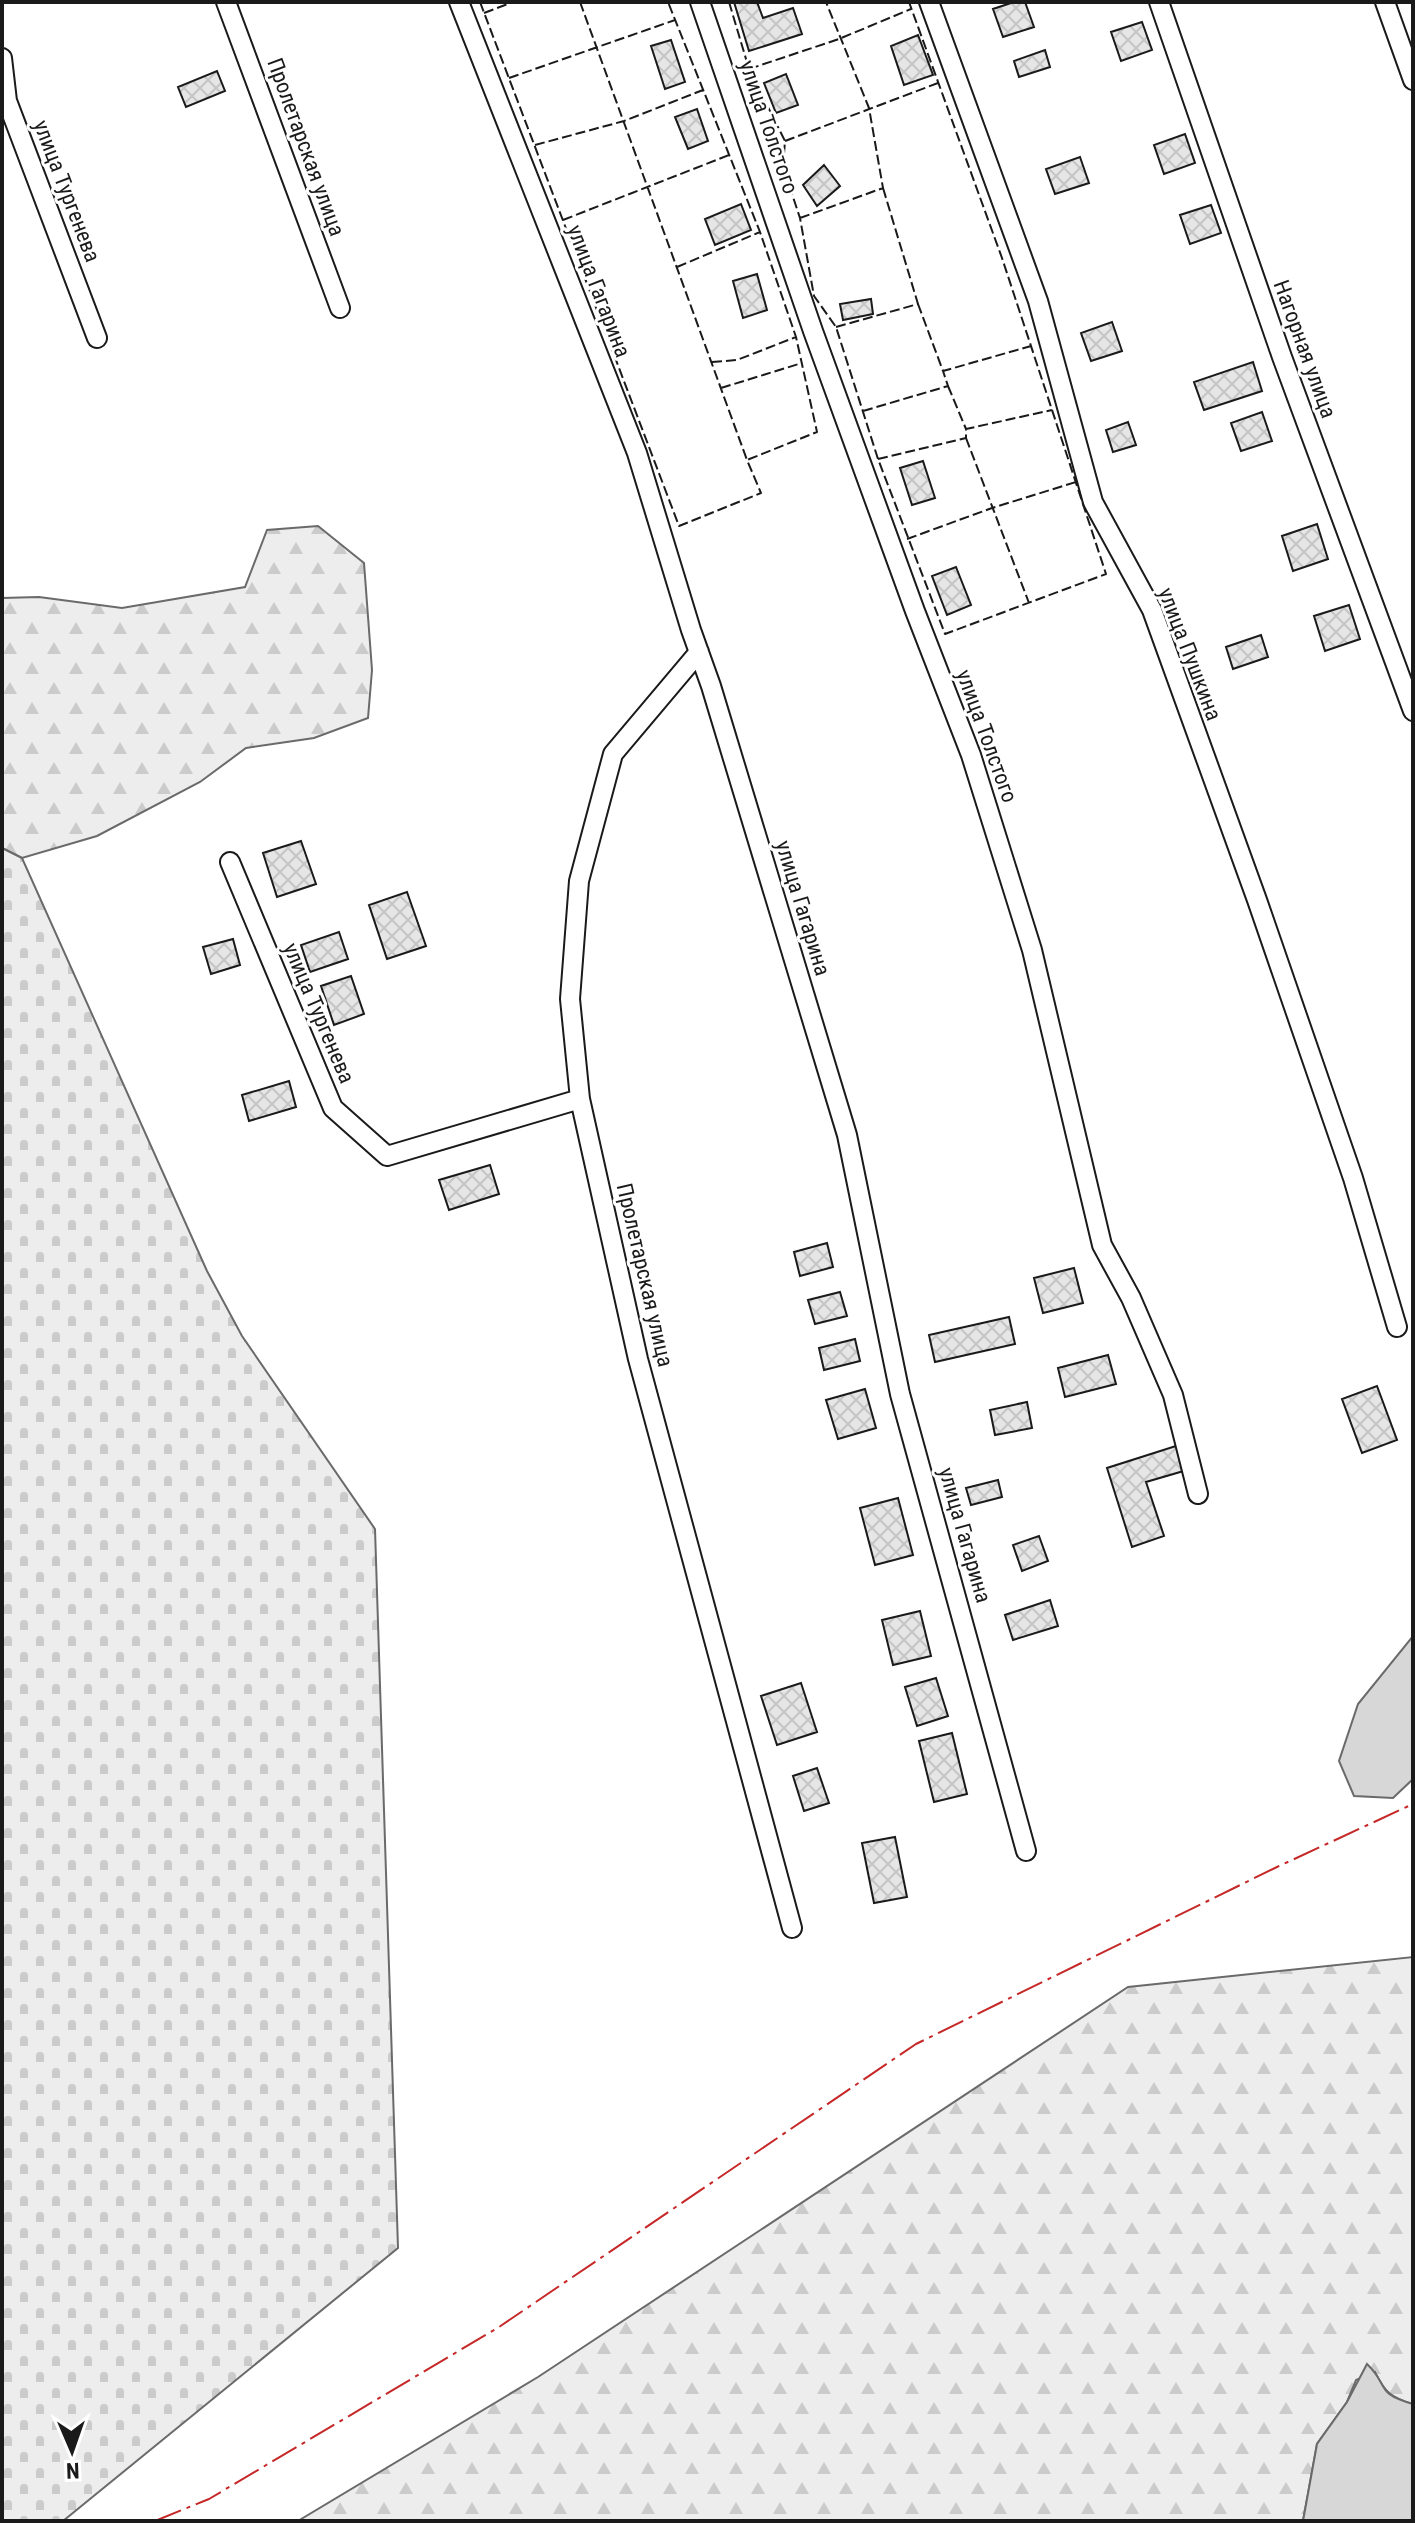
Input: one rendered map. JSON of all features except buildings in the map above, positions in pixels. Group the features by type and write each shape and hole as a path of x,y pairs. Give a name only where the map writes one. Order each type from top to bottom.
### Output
{"street":[{"name":"Пролетарская улица","path":"226,2 340,308"},
{"name":"улица Гагарина","path":"459,2 637,453 699,652 847,1135 900,1394 1026,1851"},
{"name":"улица Толстого","path":"700,2 813,331 971,755 1032,950 1102,1245 1131,1298 1173,1395 1198,1494"},
{"name":"улица Пушкина","path":"929,2 1038,301 1093,502 1152,610 1353,1178 1397,1327"},
{"name":"Нагорная улица","path":"1159,2 1282,357 1413,711"},
{"path":"1385,2 1413,80"},
{"name":"улица Тургенева","path":"2,58 7,101 97,338"},
{"name":"Пролетарская улица","path":"699,652 613,754 579,881 570,999 580,1099 638,1359 792,1928"},
{"name":"улица Тургенева","path":"230,862 333,1108 387,1156 580,1099"}],"green space":[{"path":"318,526 364,563 372,670 368,718 314,738 246,748 200,782 97,836 22,858 2,848 2,598 39,597 122,608 245,587 267,530"},
{"path":"2,848 22,858 207,1271 242,1336 375,1529 398,2248 63,2521 2,2521"},
{"path":"1413,1957 1413,2404 1390,2393 1375,2372 1356,2380 1347,2402 1317,2444 1303,2521 298,2521 538,2377 1128,1987"}],"shaded area":[{"path":"1413,1636 1413,1779 1393,1798 1354,1796 1339,1761 1358,1704"},
{"path":"1367,2364 1387,2392 1413,2404 1413,2521 1303,2521 1317,2444 1347,2402"}],"fence":[{"path":"480,2 679,526 761,493 747,460 817,432 796,337 760,232 668,2"},
{"path":"484,13 513,2"},
{"path":"580,2 747,460"},
{"path":"729,2 749,69 785,141 783,167 800,218 814,296 836,327 878,459 945,634 1106,574 1002,258 909,2"},
{"path":"800,218 883,188 869,108 826,2"},
{"path":"749,69 839,39 911,9"},
{"path":"509,78 675,20"},
{"path":"785,141 938,83"},
{"path":"535,145 624,121 703,90"},
{"path":"563,220 729,155"},
{"path":"836,327 918,304 883,188"},
{"path":"677,267 760,232"},
{"path":"918,304 943,371 1031,346"},
{"path":"712,362 737,360 796,337"},
{"path":"721,388 802,363"},
{"path":"863,411 948,386 943,371"},
{"path":"948,386 966,429"},
{"path":"878,459 966,438 966,429 1052,410"},
{"path":"966,438 1029,603"},
{"path":"907,539 1076,482"}],"power":[{"path":"155,2521 209,2499 499,2327 916,2044 1277,1867 1413,1804"}]}
